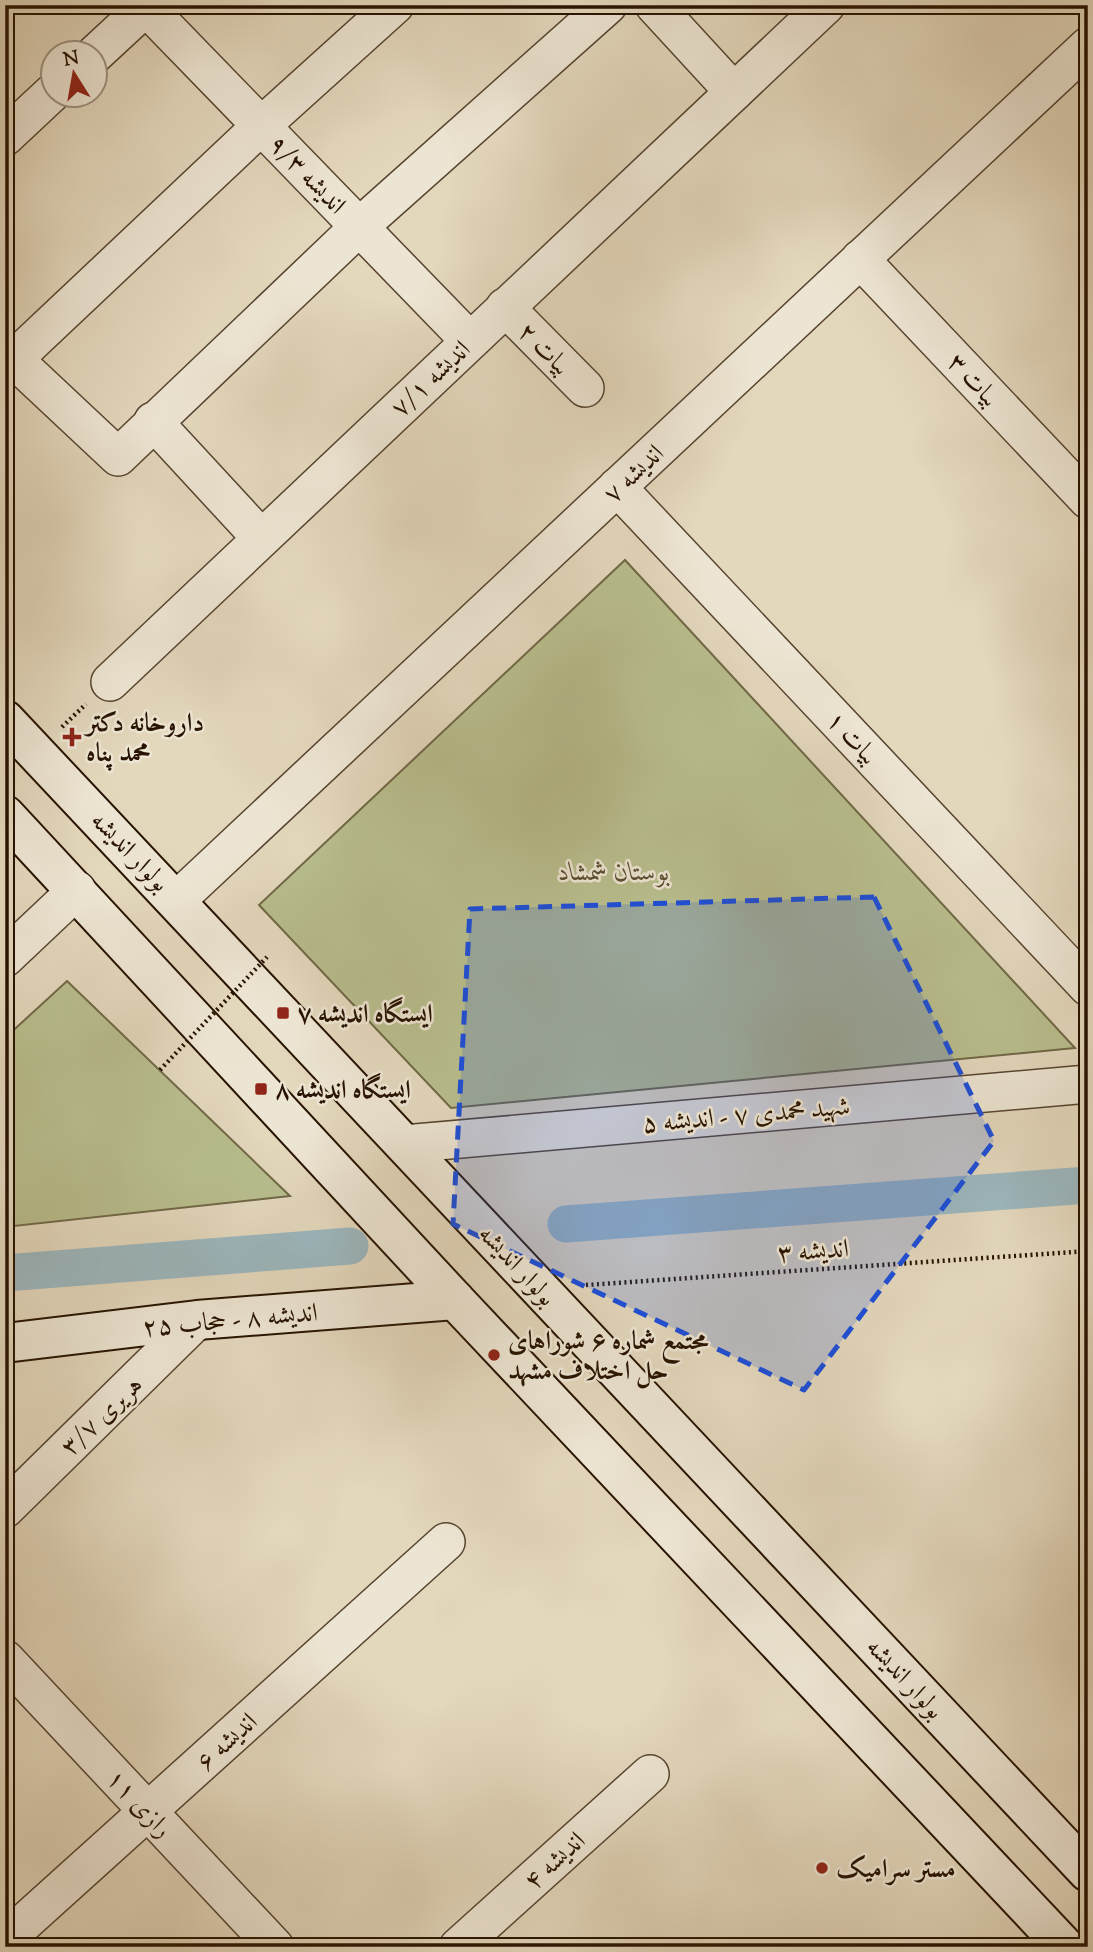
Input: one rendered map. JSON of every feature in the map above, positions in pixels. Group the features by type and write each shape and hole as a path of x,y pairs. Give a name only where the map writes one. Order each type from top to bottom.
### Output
{"main road":[{"name":"بولوار اندیشه","path":"5,720 178,900 1088,1872"},
{"path":"5,815 455,1300 1065,1947"},
{"name":"اندیشه ۸ - حجاب ۲۵","path":"5,1343 197,1320 455,1300"}],"street":[{"path":"396,5 10,355 118,457 359,227 608,5"},
{"path":"654,5 734,92"},
{"name":"اندیشه ۷/۱","path":"110,682 825,5"},
{"path":"108,42 146,6"},
{"name":"اندیشه ۹/۳","path":"146,6 470,341"},
{"name":"اندیشه ۷","path":"178,900 1087,48"},
{"path":"5,137 38,106"},
{"name":"بیات ۳","path":"860,259 1088,500"},
{"name":"بیات ۲","path":"505,307 585,388"},
{"path":"153,421 261,538"},
{"name":"بیات ۱","path":"617,487 1088,988"},
{"path":"5,958 77,890"},
{"name":"شهید محمدی ۷ - اندیشه ۵","path":"404,1144 1088,1084"},
{"name":"هریری ۳/۷","path":"5,1509 197,1320"},
{"name":"اندیشه ۶","path":"5,1940 446,1542"},
{"name":"رازی ۱۱","path":"5,1659 275,1947"},
{"name":"اندیشه ۴","path":"458,1947 650,1774"}],"path":[{"path":"36,752 110,682"},
{"path":"160,1070 267,957"},
{"name":"اندیشه ۳","path":"540,1288 1088,1251"}],"highlighted area":[{"path":"874,897 994,1141 804,1390 453,1224 470,909"}],"green space":[{"name":"بوستان شمشاد","path":"625,560 1075,1048 451,1108 259,905"},
{"path":"67,981 290,1196 5,1227 5,1038"}],"waterway":[{"path":"566,1224 1088,1185"},
{"path":"5,1273 350,1246"}],"place":[{"name":"داروخانه دکتر محمد پناه","path":"72,737"},
{"name":"ایستگاه اندیشه ۷","path":"283,1013"},
{"name":"ایستگاه اندیشه ۸","path":"261,1089"},
{"name":"مجتمع شماره ۶ شوراهای حل اختلاف مشهد","path":"494,1355"},
{"name":"مستر سرامیک","path":"822,1868"}]}
